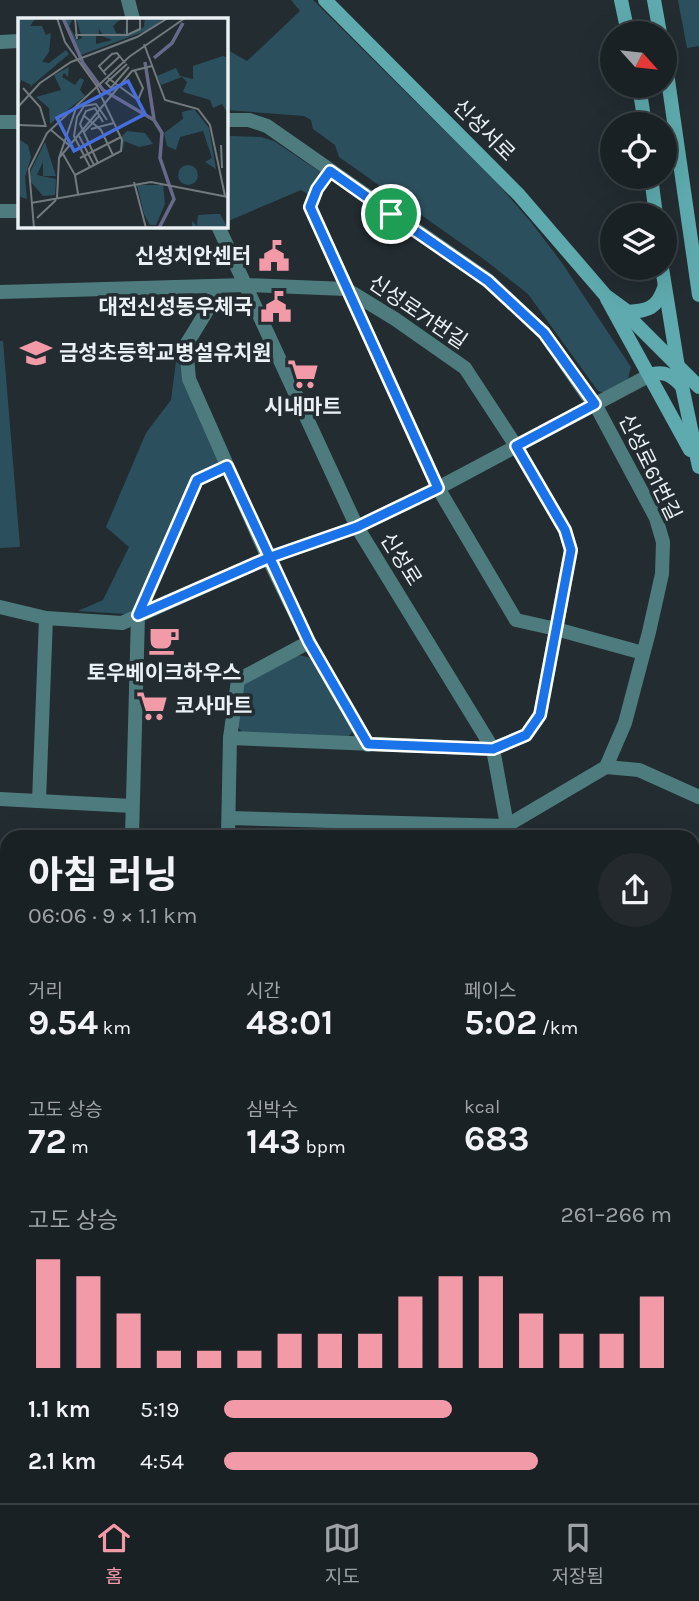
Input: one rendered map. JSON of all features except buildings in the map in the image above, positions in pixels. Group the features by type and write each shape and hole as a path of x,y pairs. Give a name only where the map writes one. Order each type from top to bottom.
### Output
{"street":[{"path":"128,0 132,18"},
{"name":"신성서로","path":"326,0 519,195 606,296"},
{"path":"621,0 625,21"},
{"path":"654,0 658,21"},
{"path":"0,41 18,41"},
{"path":"671,98 699,295"},
{"name":"신성로61번길","path":"228,120 248,120 267,126 488,281 544,333 595,404 656,518 663,542 662,574 643,653 625,723 606,766"},
{"path":"0,122 18,122"},
{"path":"330,171 317,189 310,207 438,488 516,620 643,653"},
{"path":"0,211 18,211"},
{"name":"신성로","path":"219,228 357,527 493,749 508,830"},
{"path":"664,280 678,367 699,467"},
{"name":"신성로71번길","path":"0,292 246,285 346,289 395,319 464,368 516,446 565,530 571,550 540,715 526,735 493,749"},
{"path":"216,286 211,304 186,345 189,379 268,558 309,642 368,744"},
{"path":"628,312 651,309 660,301 665,287"},
{"path":"606,296 628,312 634,322 699,387"},
{"path":"606,296 699,467"},
{"path":"0,607 46,618 122,623 268,558 357,527 438,488 650,374 669,374 682,386"},
{"path":"132,830 138,704 138,615 197,480 227,466"},
{"path":"38,801 46,618"},
{"path":"229,830 230,737 238,680 309,642"},
{"path":"230,737 493,749"},
{"path":"510,830 606,766 639,770 699,797"},
{"path":"0,799 132,806"},
{"path":"229,818 487,830"}],"shaded area":[{"path":"291,0 313,0 498,184 562,263 631,367 627,383 606,393 598,391 528,294 485,260 339,157 335,145 313,129 311,120 304,116 228,110 228,50 247,61 300,11"},
{"path":"678,0 699,0 699,46 687,48"},
{"path":"228,136 261,137 274,141 323,174 309,195 301,190 228,221"},
{"path":"196,317 183,347 219,458 216,467 193,478 134,611 126,614 78,611 103,600 129,547 106,527 146,433 171,400 178,346"},
{"path":"0,341 3,341 20,547 0,548"},
{"path":"298,655 312,658 353,728 346,738 244,734 237,726 243,684"}],"place":[{"name":"신성치안센터","path":"274,256"},
{"name":"대전신성동우체국","path":"276,307"},
{"name":"금성초등학교병설유치원","path":"36,353"},
{"name":"시내마트","path":"303,374"},
{"name":"토우베이크하우스","path":"164,640"},
{"name":"코사마트","path":"152,706"}],"route":[{"path":"391,214 330,171 317,189 310,207 438,488 357,527 268,558 138,615 197,480 227,466 268,558 309,642 368,744 493,749 526,735 540,715 571,550 565,530 516,446 595,404 544,333 488,281 391,214"}]}
